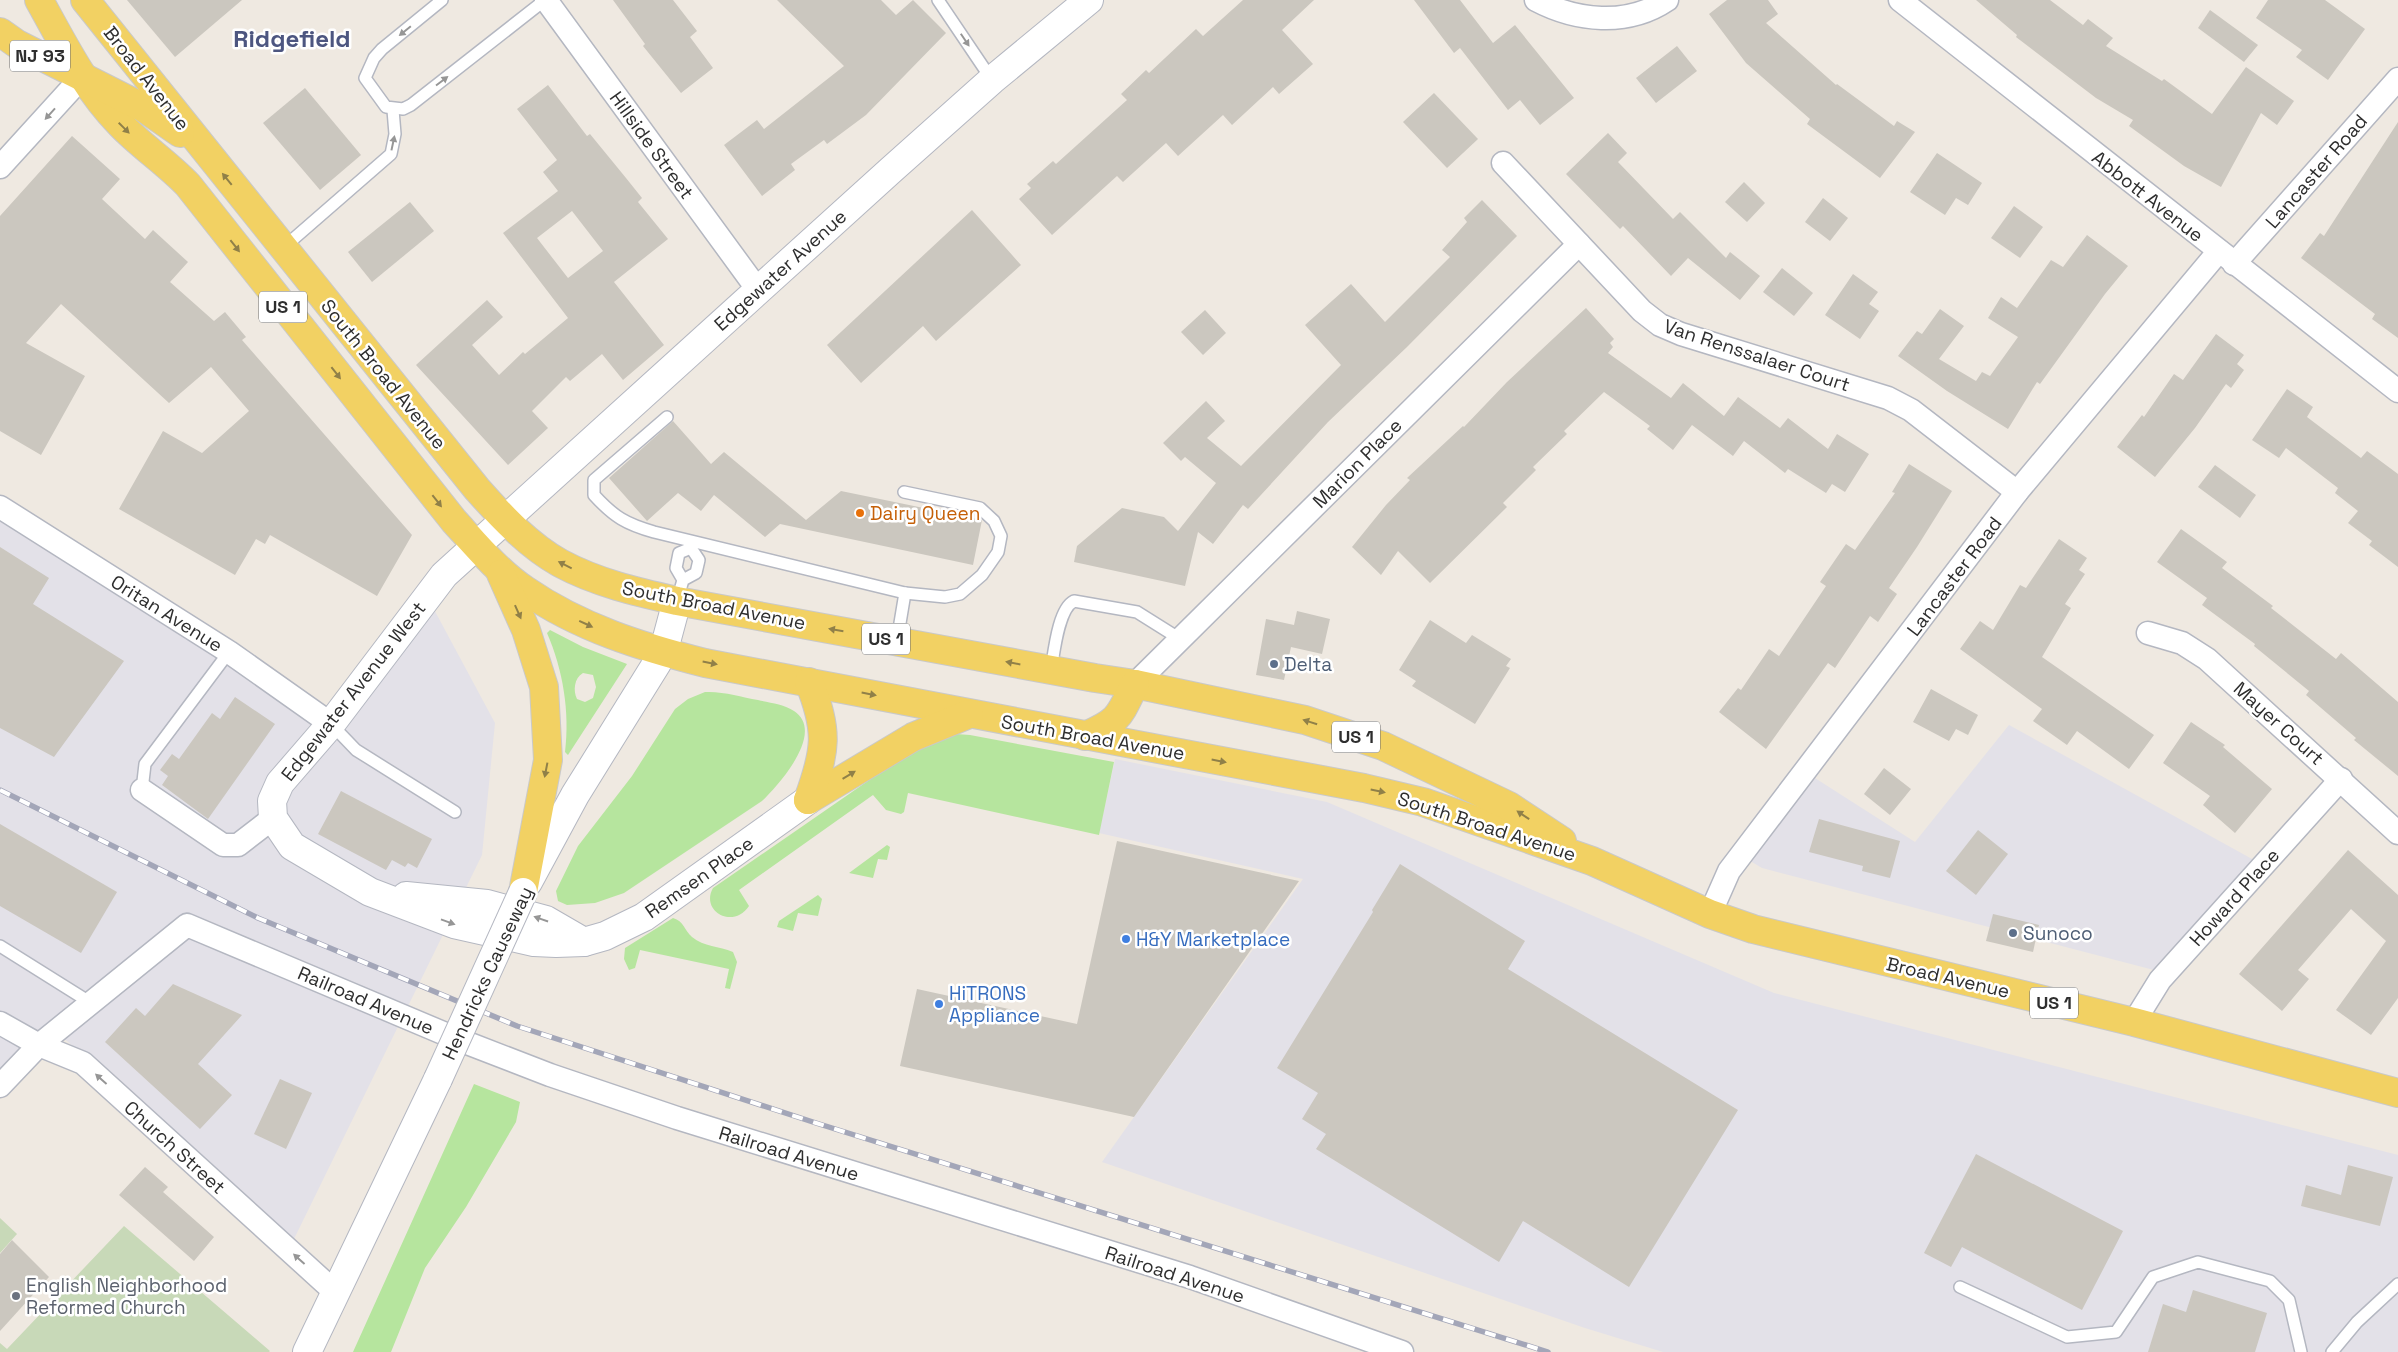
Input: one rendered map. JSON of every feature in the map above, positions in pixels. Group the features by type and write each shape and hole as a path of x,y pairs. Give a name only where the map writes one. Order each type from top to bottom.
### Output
{"main road":[{"name":"US 1","path":"39,0 82,77"},
{"name":"Broad Avenue","path":"85,0 208,156"},
{"name":"NJ 93","path":"0,32 17,44 82,77"},
{"path":"82,77 144,108 208,156"},
{"name":"South Broad Avenue","path":"82,77 119,123 167,164 188,186 442,508 498,568 525,590 570,616 631,643 662,652 969,714 1414,800 1592,861"},
{"name":"South Broad Avenue","path":"208,156 477,489 504,518 545,553 570,567 610,584 680,591 897,641 1135,684 1305,720 1383,746 1510,806 1592,861"},
{"path":"498,568 526,630 544,687 548,760 523,892"},
{"path":"808,800 822,754 824,730 820,710 809,682"},
{"path":"1085,736 1110,724 1117,718 1135,684"},
{"path":"808,800 913,738 969,714"},
{"name":"Broad Avenue","path":"1592,861 1710,914 1798,942 2134,1022 2398,1093"}],"street":[{"name":"Hillside Street","path":"546,0 758,290"},
{"name":"Edgewater Avenue","path":"476,545 992,80 1089,0"},
{"path":"1536,0 1557,11 1587,18 1615,18 1643,12 1667,0"},
{"name":"Abbott Avenue","path":"1900,0 2398,391"},
{"path":"0,168 82,77"},
{"name":"Lancaster Road","path":"1710,914 1729,872 2017,492 2226,257 2398,79"},
{"name":"Van Renssalaer Court","path":"1503,163 1642,311 1660,325 1693,338 1894,400 1911,410 2017,492"},
{"name":"Marion Place","path":"1135,684 1580,244"},
{"name":"Oritan Avenue","path":"0,507 229,652 331,724"},
{"name":"Edgewater Avenue West","path":"273,818 272,801 280,783 331,724 444,575 476,545"},
{"name":"Hendricks Causeway","path":"307,1352 438,1080 523,892 575,795 644,685 662,652 680,591"},
{"name":"Mayer Court","path":"2148,633 2182,643 2207,658 2398,833"},
{"name":"Howard Place","path":"2134,1022 2160,980 2341,779"},
{"path":"142,790 223,845 238,845 273,818"},
{"name":"Remsen Place","path":"273,818 292,846 370,892 454,924 476,930 534,942 584,942 605,936 644,916 808,800"},
{"name":"Railroad Avenue","path":"91,1003 187,925 453,1037 550,1074 677,1118 1190,1277 1402,1352"},
{"path":"0,1086 39,1045 91,1003"},
{"name":"Church Street","path":"0,1023 39,1045 83,1063 335,1292"}],"lane":[{"path":"442,0 382,48 369,67 366,78 367,82 386,107 394,110 403,109 411,105 546,0"},
{"path":"938,0 992,80"},
{"path":"283,248 391,154 396,122 394,110"},
{"path":"667,417 594,480 594,495 612,515 634,526 692,544 905,593 945,597 960,594 982,575 998,552 1001,536 994,521 980,508 904,492"},
{"path":"680,591 696,573 699,560 692,544"},
{"path":"680,591 676,568 679,553 692,544"},
{"path":"897,641 905,593"},
{"path":"1051,670 1062,619 1068,604 1074,601 1137,612 1180,639"},
{"path":"142,790 145,764 229,652"},
{"path":"331,724 356,750 456,812"},
{"path":"0,946 91,1003"},
{"path":"1960,1287 2067,1336 2116,1332 2153,1277 2198,1262 2270,1281 2289,1300 2301,1352"},
{"path":"2332,1352 2356,1322 2398,1284"}],"shaded area":[{"path":"0,504 340,719 430,602 495,723 482,855 294,1239 60,1035 0,1094"},
{"path":"2009,725 2263,865 2173,975 1762,868 1740,855 1804,771 1915,842"},
{"path":"1115,759 1327,802 1774,993 2398,1155 2398,1352 1663,1352 1585,1328 1102,1162 1303,879 1099,833"}],"green space":[{"path":"550,630 583,647 627,664 568,755 565,752 567,722 564,691 553,647 547,633","holes":["583,673 593,675 596,687 593,698 585,702 577,699 575,692 576,681"]},
{"path":"705,692 725,693 772,703 794,711 803,720 805,732 796,758 788,771 762,801 624,893 595,903 567,905 558,901 556,891 578,846 632,776 675,709 688,699"},
{"path":"956,734 1114,762 1099,835 908,793 904,812 901,814 886,810 873,795 739,890 749,906 742,913 735,917 727,917 720,915 714,910 710,896 713,888 917,747 941,737"},
{"path":"887,845 890,847 887,860 878,859 873,878 849,873"},
{"path":"818,895 822,899 818,916 798,913 793,931 777,927 779,921"},
{"path":"673,918 682,923 689,934 697,940 707,945 733,952 737,962 730,989 725,988 729,969 640,950 635,968 629,970 624,959 625,948"},
{"path":"474,1084 520,1102 516,1122 466,1207 425,1268 391,1352 353,1352"},
{"path":"0,1218 17,1234 0,1253"},
{"path":"124,1226 270,1351 0,1352 0,1343 7,1349"}],"building":[{"path":"127,0 242,0 175,57"},
{"path":"613,0 673,0 697,31 690,37 713,68 681,93 643,46 645,44"},
{"path":"777,0 881,0 896,15 913,0 946,33 866,115 827,144 824,140 791,164 795,170 762,196 724,145 757,120 764,129 844,66"},
{"path":"1243,0 1314,0 1282,30 1313,64 1279,94 1273,87 1232,125 1223,115 1178,156 1166,143 1123,182 1117,176 1052,235 1019,199 1031,188 1027,184 1053,161 1056,164 1127,100 1121,94 1146,70 1149,73 1196,29 1203,36"},
{"path":"1414,0 1460,0 1493,43 1515,25 1574,98 1540,125 1520,100 1508,110 1460,48 1454,53"},
{"path":"1727,0 1768,0 1778,14 1766,23 1836,85 1894,126 1897,121 1915,132 1880,178 1807,124 1810,119 1746,63 1709,14"},
{"path":"1976,0 2050,0 2083,25 2088,19 2113,38 2106,46 2162,81 2164,79 2212,114 2246,67 2294,101 2277,125 2261,113 2221,187 2184,166 2129,126 2133,120 2096,98 2016,37 2017,35"},
{"path":"2268,0 2325,0 2365,29 2328,80 2296,57 2302,50 2256,18"},
{"path":"2210,10 2258,45 2244,62 2198,28"},
{"path":"1677,46 1697,71 1656,103 1636,78"},
{"path":"548,85 587,136 590,134 642,198 638,202 668,239 614,282 664,345 623,380 602,354 570,381 566,377 532,411 548,428 508,465 416,365 487,300 503,317 472,345 499,375 523,352 525,354 568,318 503,233 558,191 543,172 557,160 517,109","holes":["572,211 603,251 568,278 537,238"]},
{"path":"305,88 361,155 320,190 263,123"},
{"path":"1434,93 1478,139 1447,168 1403,122"},
{"path":"2398,122 2398,338 2372,319 2375,314 2301,258 2320,233 2324,236"},
{"path":"1608,133 1627,153 1618,162 1673,219 1680,212 1726,258 1730,252 1760,276 1740,300 1688,258 1671,276 1623,226 1620,229 1566,174"},
{"path":"72,136 120,179 102,199 145,239 153,230 188,262 170,282 214,321 225,312 246,337 242,340 412,535 377,596 270,535 265,544 256,539 235,575 119,509 163,431 202,453 249,411 211,367 169,403 61,304 26,343 85,376 41,455 0,431 0,216"},
{"path":"1937,153 1982,183 1968,205 1956,198 1945,215 1910,192"},
{"path":"1744,182 1765,203 1747,222 1725,202"},
{"path":"1823,198 1848,218 1830,241 1805,222"},
{"path":"1482,200 1517,236 1407,347 1328,422 1248,509 1243,505 1213,544 1198,532 1185,586 1074,562 1077,546 1122,508 1164,517 1178,531 1216,483 1185,457 1181,461 1163,443 1206,401 1225,421 1207,438 1241,466 1341,365 1305,325 1351,284 1385,322 1450,257 1442,250 1467,222 1464,218"},
{"path":"410,202 434,231 372,282 348,252"},
{"path":"2014,206 2043,227 2020,258 1991,238"},
{"path":"972,210 1021,265 936,341 923,326 861,383 827,345"},
{"path":"2087,235 2128,266 2105,294 2040,384 2037,382 2008,429 1947,391 1898,356 1917,331 1922,334 1940,309 1964,326 1939,359 1976,381 1982,372 1990,376 2018,337 1988,318 2001,297 2017,308 2051,260 2063,267"},
{"path":"1782,268 1813,293 1794,316 1763,292"},
{"path":"1853,274 1878,292 1869,304 1879,311 1860,339 1825,315"},
{"path":"1586,308 1614,339 1610,343 1613,347 1608,353 1671,398 1683,383 1724,416 1738,397 1780,428 1788,418 1828,449 1837,434 1869,454 1845,492 1832,484 1826,493 1788,469 1785,473 1744,441 1733,456 1692,425 1673,450 1647,429 1650,426 1604,392 1564,431 1567,434 1533,467 1536,470 1503,503 1507,507 1430,583 1398,551 1381,575 1352,547 1386,505 1410,480 1407,478 1464,427 1507,382"},
{"path":"1205,310 1226,333 1203,355 1181,332"},
{"path":"2216,334 2244,355 2237,364 2244,370 2231,388 2226,384 2195,428 2155,477 2117,447 2142,415 2144,417 2174,374 2183,380"},
{"path":"2287,389 2313,407 2307,417 2361,458 2367,451 2398,474 2398,567 2369,545 2372,541 2348,523 2358,511 2335,493 2338,488 2286,448 2279,458 2252,440"},
{"path":"673,421 711,464 724,452 806,520 841,491 982,520 973,565 780,524 765,537 714,495 701,511 678,493 647,521 609,478"},
{"path":"1909,464 1952,491 1889,588 1897,594 1878,622 1870,616 1835,668 1828,663 1766,749 1719,712 1738,688 1741,690 1769,649 1779,656 1826,586 1820,582 1846,544 1855,550 1895,493 1892,492"},
{"path":"2215,465 2256,495 2240,518 2198,487"},
{"path":"2181,529 2227,562 2222,568 2273,606 2271,608 2336,659 2341,653 2398,702 2398,776 2354,740 2356,738 2306,695 2309,691 2254,646 2255,644 2202,605 2207,598 2157,562"},
{"path":"2059,539 2087,558 2079,570 2085,574 2065,604 2071,608 2042,657 2154,735 2129,769 2077,731 2067,745 2033,721 2042,709 1960,649 1980,621 1993,630 2020,585 2026,588"},
{"path":"0,547 49,578 33,604 124,661 54,757 0,728"},
{"path":"1297,611 1330,619 1322,654 1291,647 1284,680 1256,675 1266,619 1294,625"},
{"path":"1430,620 1466,643 1472,635 1511,659 1506,666 1510,668 1475,724 1412,686 1416,681 1399,670"},
{"path":"1931,689 1978,715 1968,735 1956,729 1949,741 1913,722"},
{"path":"235,697 275,724 208,819 162,785 168,776 160,770 172,754 179,759 212,713 220,719"},
{"path":"2191,722 2225,745 2223,747 2272,789 2235,833 2203,805 2210,796 2163,763"},
{"path":"1884,768 1911,789 1890,815 1864,794"},
{"path":"341,791 432,839 417,868 408,863 405,867 392,860 386,870 318,834"},
{"path":"1819,819 1900,841 1890,878 1862,871 1863,866 1809,852"},
{"path":"0,824 117,892 81,953 0,906"},
{"path":"1978,830 2008,854 1976,895 1946,871"},
{"path":"1117,841 1299,881 1134,1117 900,1066 917,989 1077,1024"},
{"path":"2348,850 2398,895 2398,998 2371,1035 2336,1010 2386,941 2351,909 2298,970 2309,979 2282,1011 2239,974"},
{"path":"1400,864 1525,941 1508,969 1738,1110 1629,1287 1523,1221 1499,1262 1316,1149 1326,1134 1302,1119 1318,1093 1277,1068 1373,912 1372,910"},
{"path":"1993,914 2039,925 2033,952 1986,941"},
{"path":"173,984 242,1015 198,1064 232,1095 200,1129 105,1042 136,1008 145,1016"},
{"path":"280,1079 312,1093 286,1149 254,1134"},
{"path":"1976,1154 2123,1231 2082,1310 1962,1247 1951,1267 1924,1253"},
{"path":"2348,1165 2393,1177 2380,1226 2301,1206 2306,1185 2341,1195"},
{"path":"145,1167 168,1187 163,1192 214,1237 194,1261 119,1195"},
{"name":"English Neighborhood Reformed Church","path":"12,1240 49,1277 0,1331 0,1254"},
{"path":"2193,1290 2267,1313 2255,1352 2148,1352 2163,1304 2186,1312"}],"railway":[{"path":"0,790 258,918 517,1026 816,1123 1548,1352"}],"place":[{"name":"Dairy Queen","path":"860,513"},
{"name":"Delta","path":"1274,664"},
{"name":"Sunoco","path":"2013,933"},
{"name":"H&Y Marketplace","path":"1126,939"},
{"name":"HiTRONS Appliance","path":"939,1004"},
{"name":"English Neighborhood Reformed Church","path":"16,1296"}],"district":[{"name":"Ridgefield","path":"292,39"}]}
